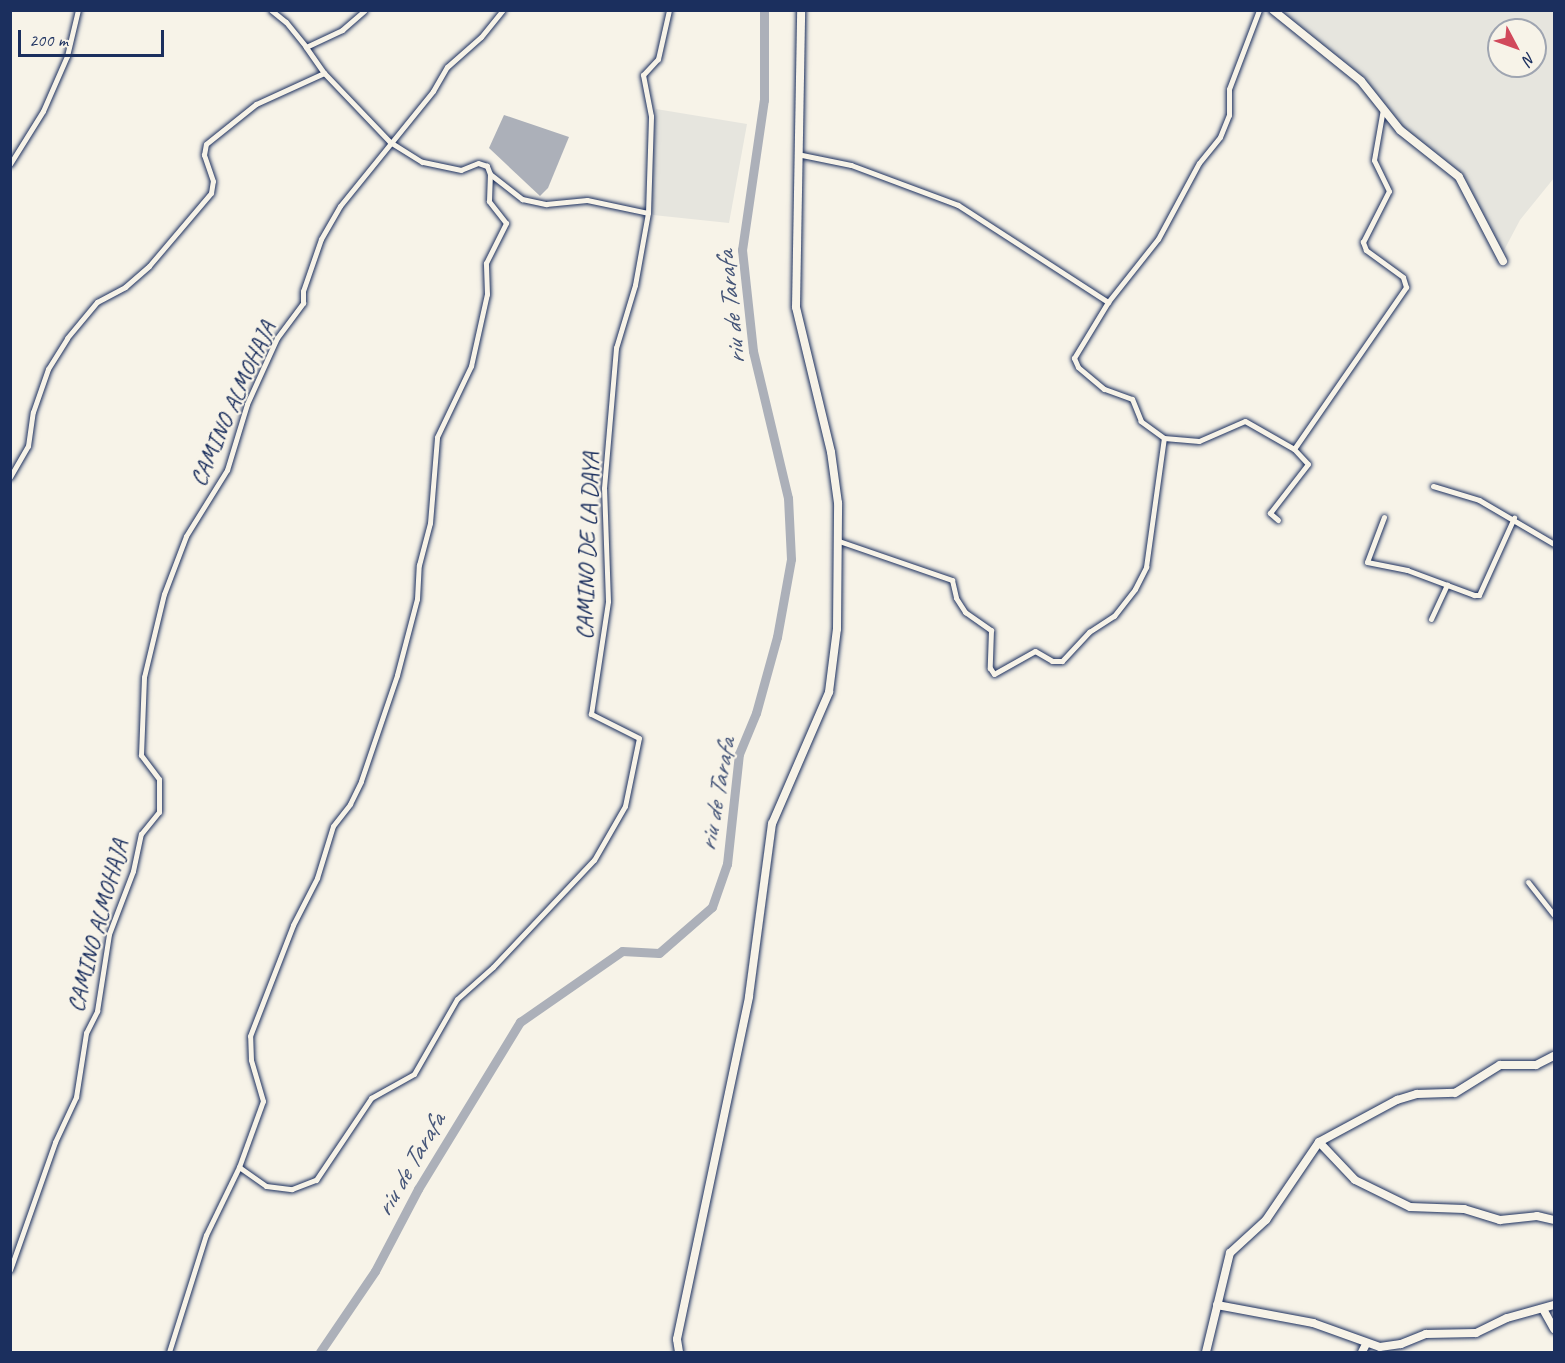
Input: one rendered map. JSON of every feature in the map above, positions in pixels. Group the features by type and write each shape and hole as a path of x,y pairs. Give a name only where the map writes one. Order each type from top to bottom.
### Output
{"street":[{"path":"10,164 43,111 68,56 78,10"},
{"path":"169,1353 206,1235 239,1167 263,1101 251,1060 250,1036 293,925 316,878 333,826 350,804 361,781 397,675 417,598 419,565 433,503 436,437 471,366 487,294 486,263 506,223 489,201 490,174 487,166 478,164 461,170 422,162 390,142 324,73 286,22 271,10"},
{"path":"306,47 342,30 365,10"},
{"name":"CAMINO ALMOHAJA","path":"10,1270 54,1142 76,1097 86,1033 97,1011 109,934 133,871 141,834 159,812 159,778 141,755 144,677 164,594 186,536 227,470 247,404 277,338 303,303 303,291 321,239 358,179 433,91 447,67 481,37 503,10"},
{"name":"CAMINO DE LA DAYA","path":"239,1167 266,1186 291,1189 316,1180 371,1098 414,1074 457,999 563,895 617,826 633,782 639,738 591,714 608,601 604,488 616,348 635,285 648,213 651,116 643,75 658,59 669,10"},
{"path":"679,1353 677,1339 749,996 772,824 829,692 837,629 838,502 831,453 796,307 801,10"},
{"path":"1259,10 1229,89 1228,115 1220,137 1199,163 1158,240 1108,302 1076,352 1075,363 1104,389 1132,399 1141,421 1164,438 1199,441 1245,421 1294,449 1308,464 1269,513 1278,520"},
{"path":"1273,10 1361,81 1400,130 1459,177 1503,261"},
{"path":"10,477 28,446 38,396 61,345 97,302 125,287 149,266 211,193 213,181 204,155 206,144 256,104 324,73"},
{"path":"1294,449 1406,287 1403,277 1366,250 1363,242 1389,191 1374,160 1383,108"},
{"path":"798,154 851,165 958,205 1108,302"},
{"path":"490,174 522,199 546,204 587,200 648,213"},
{"path":"836,540 952,580 956,598 965,612 991,630 991,672 999,674 1035,651 1052,661 1062,661 1089,632 1114,616 1146,567 1164,438"},
{"path":"1433,486 1479,500 1514,518 1554,544"},
{"path":"1384,517 1367,562 1407,570 1479,595 1514,518"},
{"path":"1431,619 1447,585"},
{"path":"1527,882 1554,915"},
{"path":"1206,1353 1230,1253 1266,1220 1319,1142 1397,1100 1417,1094 1455,1093 1500,1065 1536,1065 1554,1056"},
{"path":"1319,1142 1355,1180 1410,1207 1464,1209 1500,1220 1537,1216 1554,1220"},
{"path":"1217,1305 1313,1323 1366,1344 1385,1347 1425,1334 1476,1333 1507,1318 1554,1305"},
{"path":"1543,1309 1554,1329"},
{"path":"1362,1353 1366,1344"}],"shaded area":[{"path":"1273,11 1554,11 1554,178 1520,220 1501,256 1459,177 1400,130 1375,96"},
{"path":"656,109 747,124 729,223 653,215 649,200"},
{"path":"504,115 569,137 548,188 540,196 489,148"}],"waterway":[{"name":"riu de Tarafa","path":"320,1352 375,1271 418,1189 520,1022 622,951 659,953 712,907 727,864 739,754 756,713 777,637 791,559 788,498 753,351 742,250 764,100 764,10"}]}
